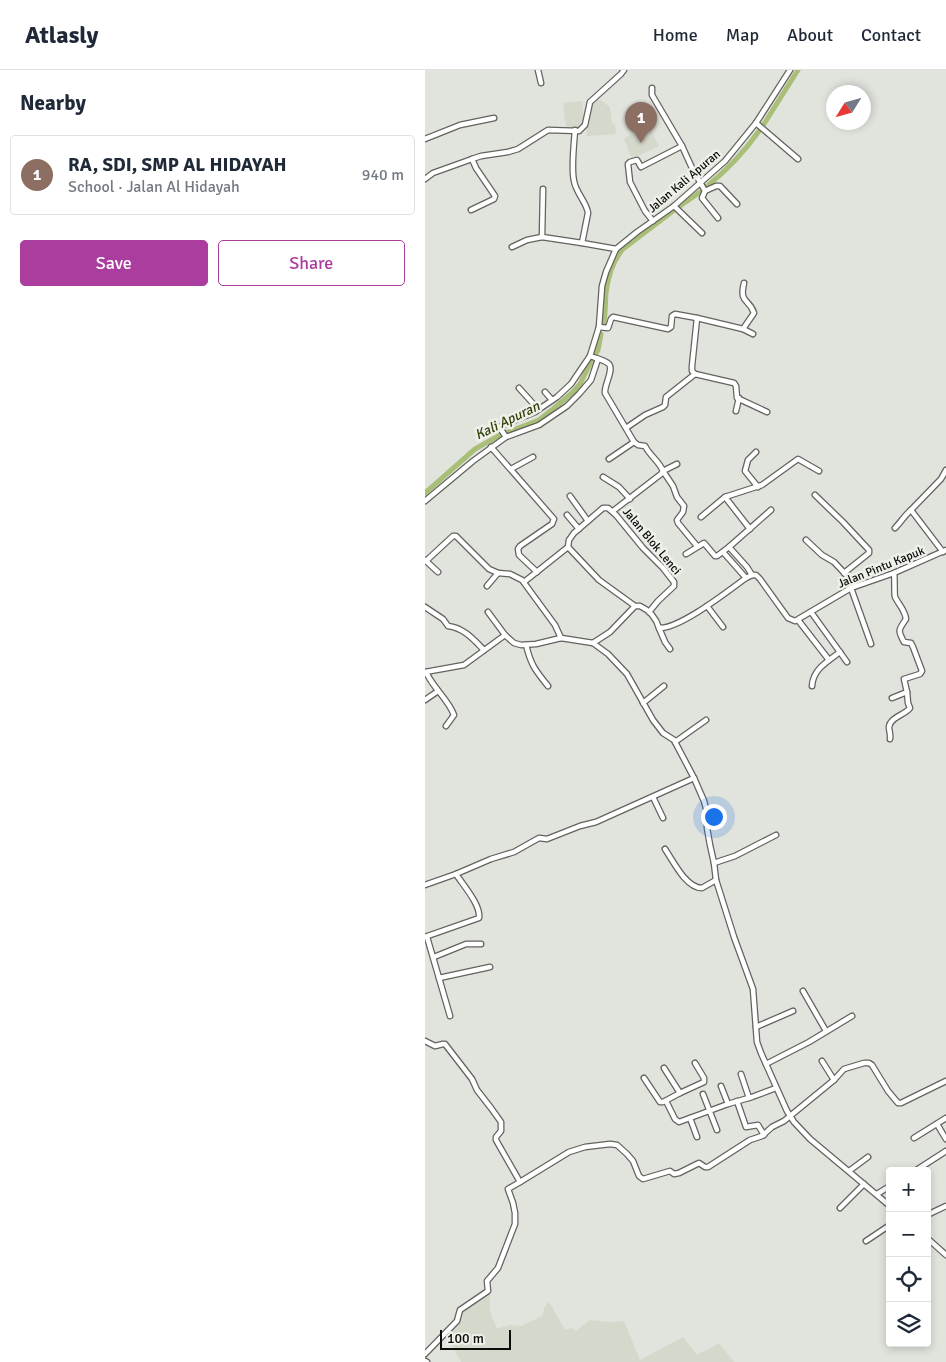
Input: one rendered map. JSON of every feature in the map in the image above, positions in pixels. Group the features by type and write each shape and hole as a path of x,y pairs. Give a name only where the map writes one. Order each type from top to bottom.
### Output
{"street":[{"path":"538,70 541,84"},
{"path":"426,176 472,158 518,149 548,130 579,131 585,125 590,102 624,70"},
{"name":"Jalan Kali Apuran","path":"616,249 674,206 725,161 756,123 790,70"},
{"path":"652,88 652,95 682,146 705,191"},
{"path":"425,138 460,125 494,118"},
{"path":"756,123 798,159"},
{"path":"575,130 574,182 588,213 582,243"},
{"path":"653,221 630,182 627,164 637,160 641,167 682,146"},
{"path":"471,210 494,199 495,196 476,168 472,158"},
{"path":"718,218 702,198 705,191 720,186 737,204"},
{"path":"541,237 543,189"},
{"path":"674,206 702,233"},
{"path":"504,434 500,428 503,425 535,412 557,397 571,384 590,356 599,327 602,286 616,249 541,237 527,240 512,247"},
{"path":"743,329 754,313 753,309 744,300 742,291 744,283"},
{"path":"599,327 608,328 613,317 668,329 671,326 671,316 673,314 743,329 753,334"},
{"path":"697,318 692,371 695,374 734,383 736,386 736,396 767,412"},
{"path":"590,356 611,366 604,387 605,392 633,442 645,446 660,464 677,497 684,506 684,510 677,520 678,523 697,546"},
{"path":"425,501 491,447 504,434 539,425 567,406 591,380 598,359"},
{"path":"626,428 645,414 663,407 666,397 695,374"},
{"path":"519,388 538,409"},
{"path":"545,392 551,400"},
{"path":"736,411 739,398"},
{"path":"609,459 633,442"},
{"path":"491,447 554,520 552,524 519,546 518,549 519,555 537,572"},
{"path":"756,452 748,461 745,470 757,487"},
{"path":"511,470 533,457"},
{"path":"701,517 725,497 764,484 798,459 819,471"},
{"name":"Jalan Blok Lenci","path":"649,612 673,587 674,582 613,511 663,471 677,464"},
{"path":"895,528 900,523 901,518 941,479 946,470"},
{"path":"603,477 619,487 629,499"},
{"path":"815,495 869,550 869,553 844,573"},
{"path":"570,496 588,521"},
{"path":"725,497 750,529"},
{"path":"524,582 568,547 571,537 588,521 605,508 613,511"},
{"path":"686,554 704,543 716,557 771,510"},
{"path":"911,510 944,551"},
{"path":"567,515 579,529"},
{"path":"439,572 426,561 455,535 489,570 520,578 555,625 561,638"},
{"path":"806,540 822,555 834,562 852,581 871,644"},
{"path":"568,547 599,580 620,597 649,612 665,642 671,648"},
{"path":"729,547 752,575 756,575 788,618 793,621 798,620 829,660"},
{"name":"Jalan Pintu Kapuk","path":"798,620 853,587 894,573 944,551"},
{"path":"723,552 746,578"},
{"path":"487,586 498,573"},
{"path":"890,739 889,726 892,721 909,710 904,679 920,674 922,671 911,643 904,642 900,632 900,627 906,619 894,594 896,587 894,573"},
{"path":"659,628 677,623 707,606 752,575"},
{"path":"593,643 610,632 635,606"},
{"path":"707,606 723,627"},
{"path":"425,607 448,626 455,627 466,633 484,650"},
{"path":"489,612 514,644 526,645 561,638 593,643 608,654 627,674 663,733 675,742 704,801 716,880 753,989 757,1042 776,1088 789,1116 810,1139 886,1202"},
{"path":"811,612 847,662"},
{"path":"446,726 454,715 450,706 430,682 425,672 465,664 505,634"},
{"path":"526,645 535,670 548,686"},
{"path":"812,686 816,673 822,665 840,652"},
{"path":"643,703 664,686"},
{"path":"425,700 438,691"},
{"path":"893,698 907,692"},
{"path":"675,742 707,720"},
{"path":"425,885 456,874 491,858 514,852 539,838 547,839 596,822 694,778"},
{"path":"653,797 663,818"},
{"path":"714,863 735,856 776,836"},
{"path":"665,849 683,877 695,887 702,888 716,880"},
{"path":"450,1016 434,958 426,937 479,918 477,904 456,874"},
{"path":"434,958 466,944 481,944"},
{"path":"439,978 490,967"},
{"path":"803,991 826,1031"},
{"path":"756,1027 793,1011"},
{"path":"766,1064 809,1042 851,1016"},
{"path":"425,1041 435,1046 445,1044 495,1113 502,1127 496,1140 520,1182"},
{"path":"822,1061 834,1080"},
{"path":"644,1078 660,1102 666,1101 680,1092 705,1082 695,1063"},
{"path":"425,1354 457,1321 460,1310 488,1291 487,1281 498,1268 515,1224 515,1213 508,1189 569,1152 585,1146 617,1145 627,1154 640,1178 645,1180 670,1170 674,1174 679,1173 699,1162 705,1168 708,1167 784,1121 844,1070 864,1063 872,1065 888,1091 895,1100 901,1103 946,1081"},
{"path":"664,1068 680,1092"},
{"path":"741,1074 749,1098"},
{"path":"721,1086 728,1104"},
{"path":"666,1101 677,1122 682,1122 776,1088"},
{"path":"703,1094 711,1110 717,1130"},
{"path":"737,1101 746,1127 758,1125 763,1135"},
{"path":"690,1118 697,1137"},
{"path":"914,1138 946,1118"},
{"path":"937,1124 946,1139"},
{"path":"921,1167 946,1151"},
{"path":"849,1171 868,1157"},
{"path":"840,1208 863,1184"},
{"path":"877,1194 886,1188"},
{"path":"931,1213 946,1206"},
{"path":"866,1241 886,1228"},
{"path":"931,1242 946,1255"}],"shaded area":[{"path":"596,97 610,107 612,123 615,124 616,134 587,136 586,126 590,106"},
{"path":"582,101 584,123 581,129 566,130 563,103"},
{"path":"647,124 659,146 632,159 624,139"},
{"path":"490,1292 490,1312 497,1329 509,1325 521,1326 542,1316 545,1306 549,1302 565,1330 572,1328 576,1331 590,1320 624,1321 640,1360 683,1337 697,1355 719,1343 734,1362 461,1362 446,1335 456,1327 460,1320 461,1312"}],"waterway":[{"name":"Kali Apuran","path":"764,124 798,70"},
{"name":"Kali Apuran","path":"706,187 735,160 759,131"},
{"name":"Kali Apuran","path":"680,206 700,192"},
{"name":"Kali Apuran","path":"603,325 608,281 616,259 623,249 673,211"},
{"path":"595,355 598,350 601,334"},
{"name":"Kali Apuran","path":"425,493 475,449 500,435 539,420 553,409 580,384 591,362"}],"place":[{"name":"RA, SDI, SMP AL HIDAYAH","path":"641,143"}]}
